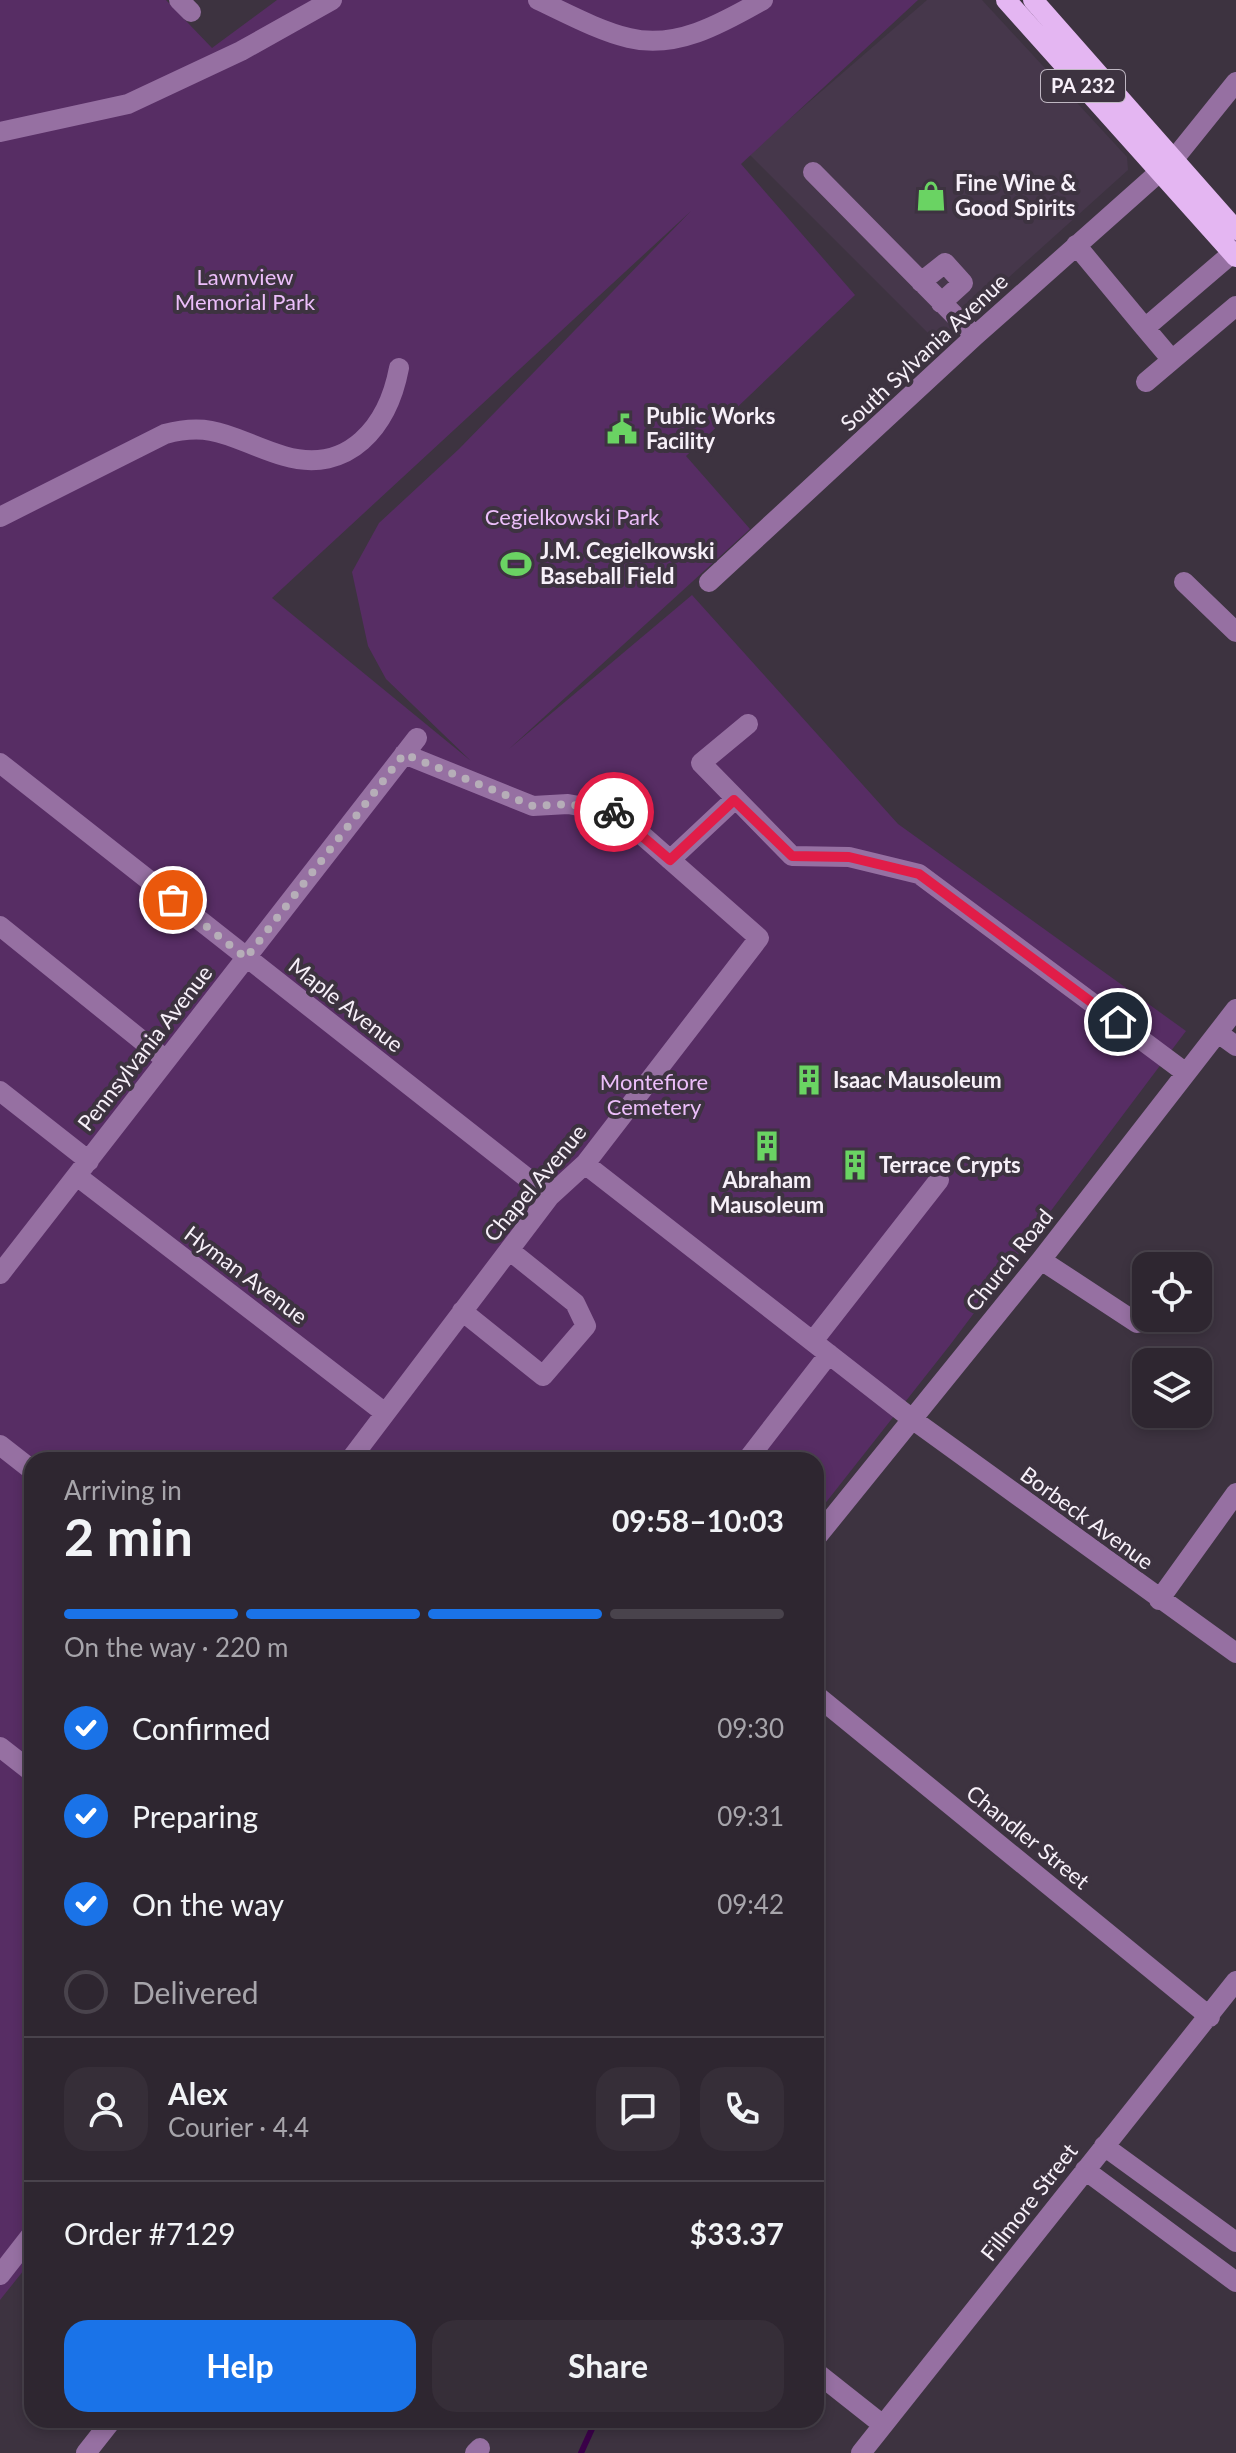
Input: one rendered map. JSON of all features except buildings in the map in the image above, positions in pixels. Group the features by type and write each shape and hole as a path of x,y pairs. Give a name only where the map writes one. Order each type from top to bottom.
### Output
{"main road":[{"name":"PA 232","path":"1006,0 1167,165 1236,230"},
{"name":"PA 232","path":"1033,0 1235,253"}],"street":[{"path":"0,132 128,104 241,51 332,0"},
{"path":"538,0 631,39 679,38 717,26 763,0"},
{"name":"South Sylvania Avenue","path":"709,582 975,336 1167,165 1236,82"},
{"path":"813,172 975,336"},
{"path":"1076,245 1172,360"},
{"path":"1145,328 1235,253"},
{"path":"921,282 945,263 963,283 941,303"},
{"path":"1146,382 1236,306"},
{"path":"0,517 165,434 190,427 220,430 285,457 324,461 356,446 378,426 394,395 399,368"},
{"path":"1184,582 1235,628"},
{"path":"748,724 701,763 792,856 849,857 919,874 1186,1073"},
{"name":"Pennsylvania Avenue","path":"0,1274 411,746 533,806 568,804 617,813 670,860"},
{"name":"Maple Avenue","path":"0,763 550,1196"},
{"path":"670,860 734,800"},
{"name":"Chapel Avenue","path":"356,1452 550,1196 585,1164 759,938 670,860"},
{"path":"0,926 166,1060"},
{"name":"Church Road","path":"824,1528 1041,1260 1236,1009"},
{"path":"1218,1033 1236,1046"},
{"name":"Hyman Avenue","path":"0,1091 83,1169 385,1413"},
{"path":"585,1164 912,1419"},
{"path":"752,1452 939,1180"},
{"path":"462,1311 543,1376 586,1326 575,1303 509,1250"},
{"path":"1041,1260 1132,1320"},
{"name":"Borbeck Avenue","path":"912,1419 1236,1653"},
{"path":"0,1445 24,1464"},
{"path":"1159,1600 1236,1493"},
{"name":"Chandler Street","path":"824,1702 1210,2017"},
{"path":"0,1747 24,1762"},
{"name":"Fillmore Street","path":"861,2453 1236,1981"},
{"path":"1104,2146 1236,2242"},
{"path":"1085,2170 1236,2282"},
{"path":"0,2275 17,2246"},
{"path":"824,2378 883,2425"},
{"path":"86,2453 106,2428"}],"shaded area":[{"path":"927,0 982,0 1127,157 1128,170 937,342 749,154"}],"green space":[{"name":"Montefiore Cemetery","path":"0,0 166,0 212,48 277,0 918,0 741,164 855,295 686,456 750,529 509,749 692,595 898,824 1186,1031 950,1345 824,1505 824,1452 24,1452 24,2270 0,2300","holes":["691,211 459,449 379,523 352,572 368,646 386,679 471,761 272,598"]}],"waterway":[{"path":"581,2453 592,2428"}],"way so far":[{"path":"173,900 246,958 404,754 533,806 568,804 614,812"}],"place":[{"name":"Fine Wine & Good Spirits","path":"931,196"},
{"name":"Public Works Facility","path":"622,429"},
{"name":"J.M. Cegielkowski Baseball Field","path":"516,564"},
{"name":"Isaac Mausoleum","path":"809,1080"},
{"name":"Abraham Mausoleum","path":"767,1146"},
{"name":"Terrace Crypts","path":"855,1165"}],"route":[{"path":"614,812 670,860 734,800 792,856 849,857 919,874 1118,1022"}],"park label":[{"name":"Lawnview Memorial Park","path":"245,290"},
{"name":"Cegielkowski Park","path":"572,517"}]}
